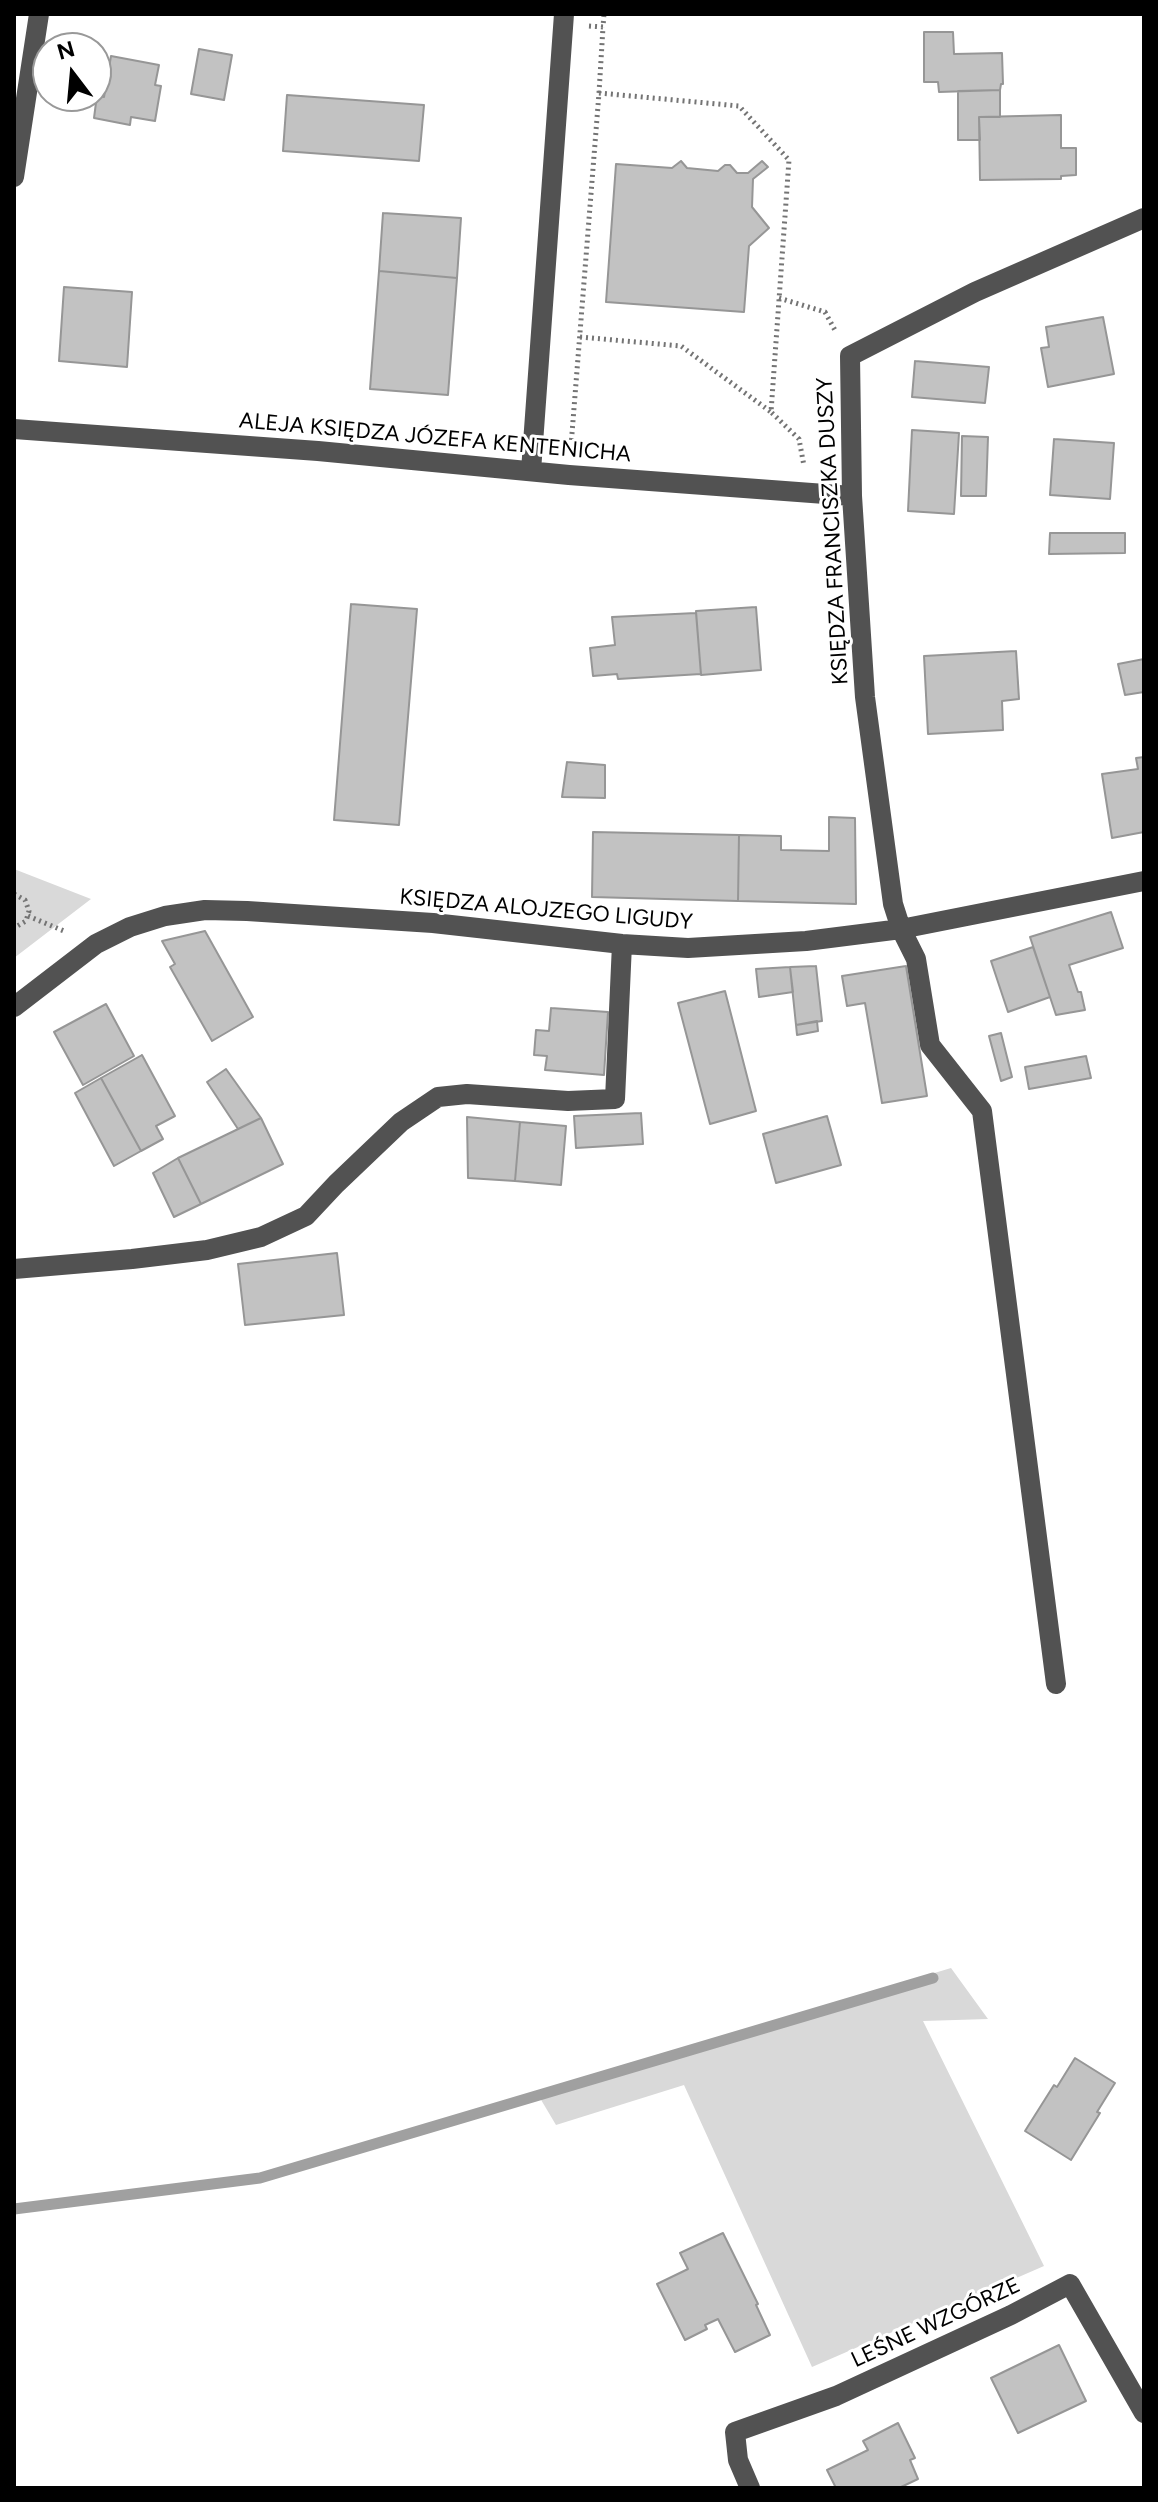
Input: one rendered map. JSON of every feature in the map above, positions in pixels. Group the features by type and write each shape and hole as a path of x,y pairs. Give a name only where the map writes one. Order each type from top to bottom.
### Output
{"street":[{"path":"14,177 39,14"},
{"path":"531,471 564,14"},
{"name":"KSIĘDZA FRANCISZKA DUSZY","path":"1056,1684 982,1111 930,1045 916,959 893,904 865,697 852,496 850,356 975,292 1144,218"},
{"name":"ALEJA KSIĘDZA JÓZEFA KENTENICHA","path":"14,429 852,496"},
{"name":"KSIĘDZA ALOJZEGO LIGUDY","path":"14,1007 96,944 130,927 165,916 205,910 433,923 622,944 688,948 806,941 901,929 1144,881"},
{"path":"14,1269 192,1252 261,1237 306,1216 401,1122 438,1097 467,1094 568,1101 615,1099 622,944"},
{"name":"LEŚNE WZGÓRZE","path":"750,2488 738,2460 735,2432 836,2396 1011,2315 1070,2284 1144,2413"}],"path":[{"path":"569,475 603,27"},
{"path":"599,93 739,106 789,160 771,412"},
{"path":"779,298 825,312 850,356"},
{"path":"580,337 681,346 771,412 799,439 810,493"},
{"path":"14,894 25,900 29,911 26,921 14,928"}],"shaded area":[{"path":"14,869 91,899 14,958"},
{"path":"951,1968 988,2019 923,2021 1044,2266 812,2367 684,2085 556,2125 537,2093"}],"building":[{"path":"924,32 953,32 954,54 1002,53 1003,84 1000,90 939,92 938,82 924,82"},
{"path":"199,49 232,55 224,100 191,94"},
{"path":"112,56 159,65 155,85 161,86 155,121 131,117 130,125 94,118 95,112 112,112"},
{"path":"1000,90 1000,117 979,117 980,140 958,140 958,91"},
{"path":"287,95 424,105 419,161 283,151"},
{"path":"1061,115 1061,148 1076,148 1076,175 1061,176 1061,179 980,180 979,117"},
{"path":"681,161 687,168 718,171 730,165 737,173 748,173 762,161 768,167 753,179 752,207 769,228 749,246 744,312 606,302 616,164 672,168"},
{"path":"383,213 461,218 457,278 379,271"},
{"path":"379,271 457,278 448,395 370,389"},
{"path":"64,287 132,292 127,367 59,361"},
{"path":"1103,317 1114,374 1048,387 1041,348 1049,347 1046,327"},
{"path":"915,361 989,367 985,403 912,397"},
{"path":"912,430 959,433 954,514 908,511"},
{"path":"962,436 988,437 986,496 961,496"},
{"path":"1054,439 1114,443 1110,499 1050,495"},
{"path":"1050,533 1125,533 1125,553 1049,554"},
{"path":"351,604 417,609 399,825 334,820"},
{"path":"756,607 761,670 701,675 696,611"},
{"path":"696,613 701,674 618,679 617,674 593,676 590,648 615,645 612,617"},
{"path":"1016,651 1019,699 1002,701 1003,730 928,734 924,656"},
{"path":"1144,659 1144,692 1125,695 1118,664"},
{"path":"1144,757 1144,832 1112,838 1102,774 1138,769 1136,758"},
{"path":"567,762 605,765 605,798 562,797"},
{"path":"829,817 855,818 856,904 738,901 739,835 781,836 781,850 829,851"},
{"path":"593,832 739,835 738,901 592,897"},
{"path":"1111,912 1123,948 1069,965 1085,1010 1056,1015 1030,937"},
{"path":"205,931 253,1017 212,1041 170,967 175,964 162,941"},
{"path":"1033,947 1050,997 1008,1012 991,961"},
{"path":"816,966 822,1021 796,1025 790,967"},
{"path":"906,966 927,1096 882,1103 865,1003 847,1006 842,976"},
{"path":"790,967 793,992 759,997 756,969"},
{"path":"725,991 756,1111 710,1124 678,1003"},
{"path":"106,1004 134,1056 83,1085 54,1032"},
{"path":"551,1008 608,1012 604,1075 545,1070 547,1056 534,1055 536,1030 549,1031"},
{"path":"817,1021 818,1031 797,1035 796,1025"},
{"path":"1001,1033 1012,1077 1001,1081 989,1036"},
{"path":"142,1055 175,1116 156,1126 163,1139 141,1151 101,1078"},
{"path":"1086,1056 1091,1078 1029,1089 1025,1067"},
{"path":"226,1069 261,1118 238,1129 207,1082"},
{"path":"101,1078 141,1151 114,1166 75,1093"},
{"path":"641,1113 643,1144 576,1148 574,1116"},
{"path":"827,1116 841,1165 776,1183 763,1134"},
{"path":"467,1117 520,1122 515,1181 468,1178"},
{"path":"261,1118 283,1164 201,1204 178,1158"},
{"path":"520,1122 566,1126 561,1185 515,1181"},
{"path":"178,1158 201,1204 174,1217 153,1173"},
{"path":"337,1253 344,1315 245,1325 238,1264"},
{"path":"1075,2058 1115,2083 1071,2160 1025,2131"},
{"path":"723,2233 770,2335 735,2352 718,2319 705,2325 707,2329 685,2340 657,2284 688,2269 680,2253"},
{"path":"1059,2345 1086,2401 1018,2433 991,2378"},
{"path":"898,2423 915,2458 910,2460 918,2479 899,2488 836,2488 827,2470 868,2450 863,2441"}],"waterway":[{"path":"14,2209 260,2178 933,1978"}]}
